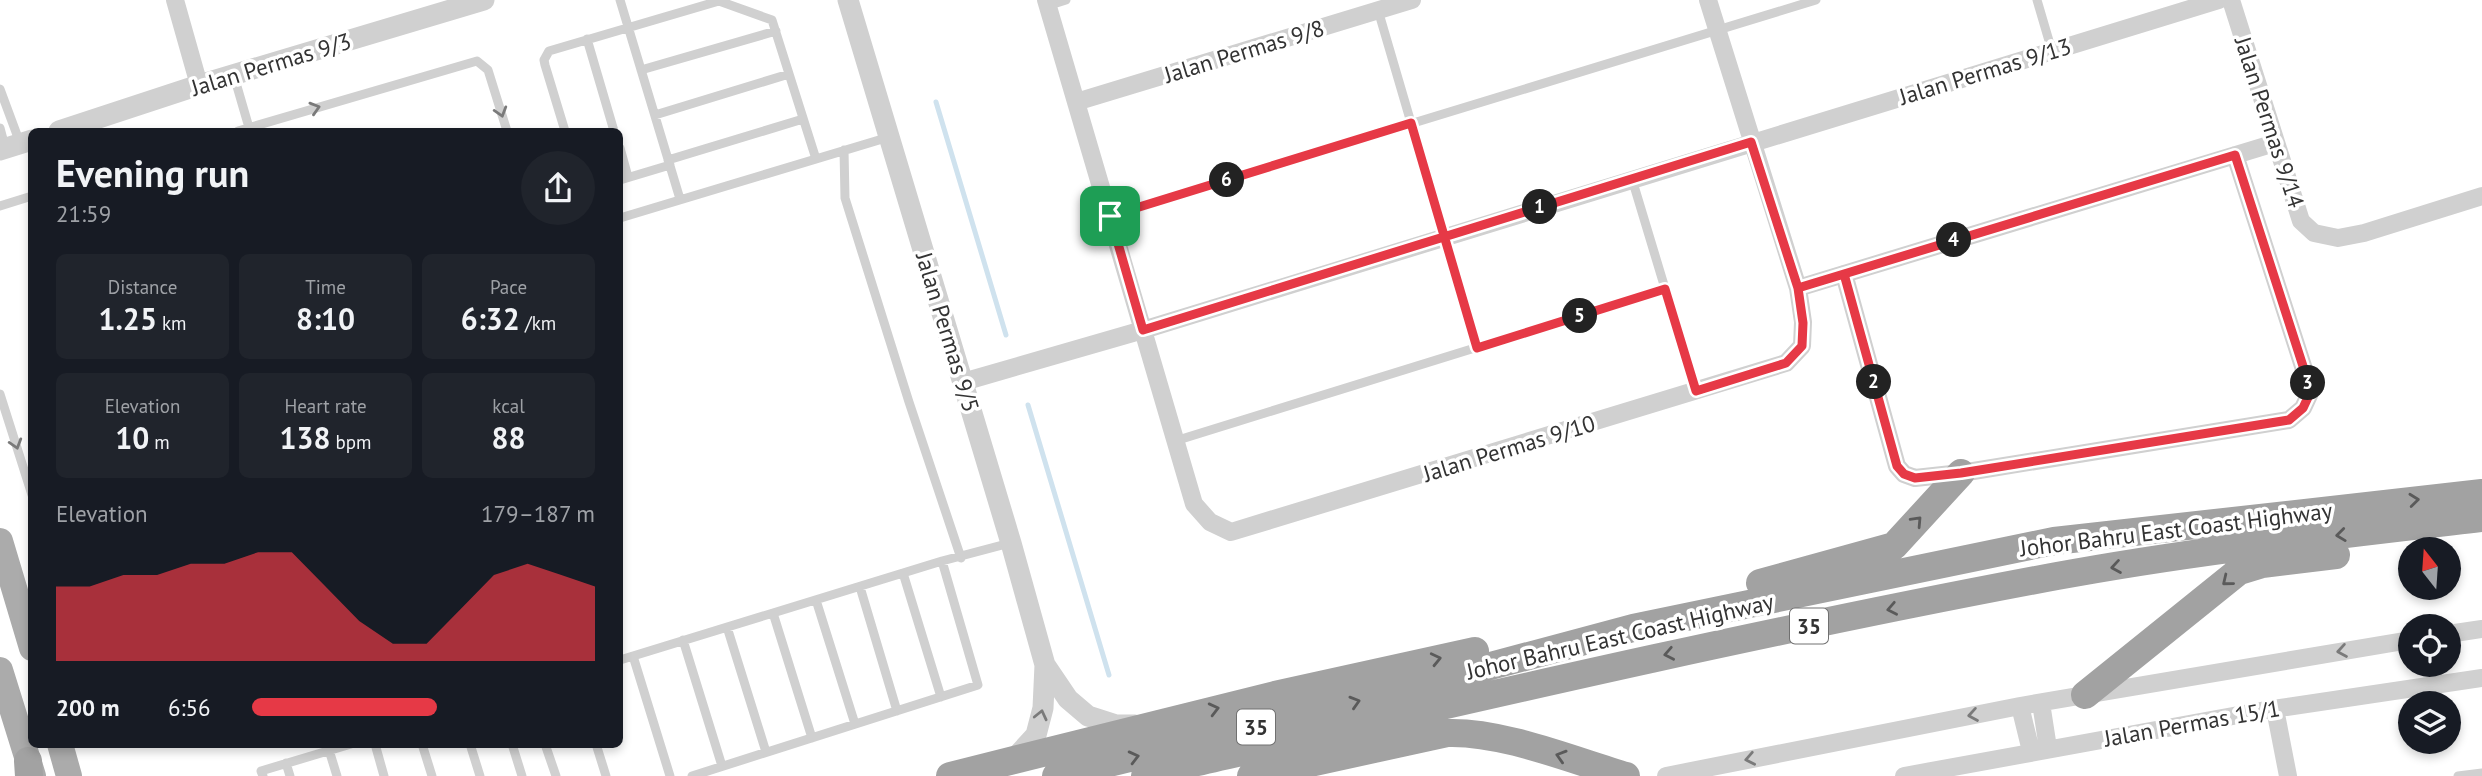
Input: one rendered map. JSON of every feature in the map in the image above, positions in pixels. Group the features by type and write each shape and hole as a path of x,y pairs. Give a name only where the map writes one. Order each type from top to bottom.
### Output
{"highway":[{"path":"950,776 1275,695 1540,636 1790,576 1894,546 1961,473"},
{"name":"Johor Bahru East Coast Highway","path":"1056,776 1330,709 1633,628 2054,541 2482,493"},
{"path":"2085,695 2239,571 2262,564 2381,550 2482,521"},
{"name":"Johor Bahru East Coast Highway","path":"1145,776 1633,661 2060,576 2291,541 2482,521"},
{"path":"1790,576 1861,570 2054,541"},
{"path":"1251,776 1447,733 1467,732 1493,736 1626,776"}],"main road":[{"path":"0,541 28,629"},
{"path":"0,670 30,771"},
{"path":"61,748 69,776"}],"street":[{"path":"175,0 200,85"},
{"name":"Jalan Permas 9/3","path":"68,128 200,85 484,0"},
{"name":"Jalan Permas 9/8","path":"1076,102 1383,6 1412,0"},
{"path":"1708,0 1798,288 2275,143"},
{"name":"Jalan Permas 9/13","path":"963,382 1143,330 2219,0"},
{"name":"Jalan Permas 9/14","path":"2231,0 2301,221 2314,233 2338,238 2364,233 2482,195"},
{"name":"Jalan Permas 9/5","path":"851,1 888,136 1011,543 1045,665 1043,708 1036,735 1015,758"},
{"path":"1046,3 1175,441"},
{"path":"1844,274 1897,466 1904,474 1915,478 1961,473 2289,420 2303,408 2311,391 2235,155"},
{"name":"Jalan Permas 9/10","path":"1175,441 1194,505 1210,522 1231,532 1786,363 1802,346 1803,323 1798,288"},
{"path":"2461,632 2482,629"},
{"path":"1665,776 2020,706 2398,642"},
{"name":"Jalan Permas 9/5","path":"1045,665 1068,699 1088,716 1116,725 1148,726"},
{"name":"Jalan Permas 15/1","path":"1904,776 2275,709 2482,678"},
{"path":"2039,750 2041,703"},
{"path":"2020,706 2039,750"},
{"path":"2275,709 2288,776"}],"lane":[{"path":"620,0 680,199"},
{"path":"1046,3 1066,0"},
{"path":"1110,216 1816,0"},
{"path":"2037,0 2052,51"},
{"path":"564,128 544,60 550,51 719,1 772,20 816,159"},
{"path":"1383,6 1411,123 1477,348"},
{"path":"641,70 776,30"},
{"path":"587,39 613,128"},
{"path":"257,128 477,61 488,70 506,128"},
{"path":"655,115 789,75"},
{"path":"234,76 249,128"},
{"path":"0,89 11,142"},
{"path":"624,178 803,119"},
{"path":"623,217 888,136"},
{"path":"845,150 845,198 961,558"},
{"path":"1632,179 1696,391"},
{"path":"0,206 28,197"},
{"path":"1175,441 1665,289"},
{"path":"0,394 28,482"},
{"path":"623,659 942,561 1011,543"},
{"path":"692,776 978,685 942,561"},
{"path":"903,573 941,697"},
{"path":"860,587 897,711"},
{"path":"816,600 855,724"},
{"path":"772,613 812,738"},
{"path":"727,627 766,752"},
{"path":"683,640 722,766"},
{"path":"633,656 670,776"},
{"path":"263,776 261,771 336,748"},
{"path":"376,748 384,776"},
{"path":"423,748 432,776"},
{"path":"471,748 480,776"},
{"path":"513,748 522,776"},
{"path":"546,748 556,776"},
{"path":"597,748 606,776"},
{"path":"329,750 337,776"},
{"path":"286,763 290,776"},
{"path":"2458,776 2482,772"}],"waterway":[{"path":"936,102 1006,335"},
{"path":"1028,405 1109,675"}],"route":[{"path":"1110,216 1143,330 1294,283 1444,237 1538,208 1751,142 1798,288 1844,274 1897,466 1904,474 1915,478 1961,473 2289,420 2303,408 2311,391 2235,155 2045,212 1798,288 1803,323 1802,346 1786,363 1696,391 1665,289 1477,348 1444,237 1411,123 1110,216"}]}
